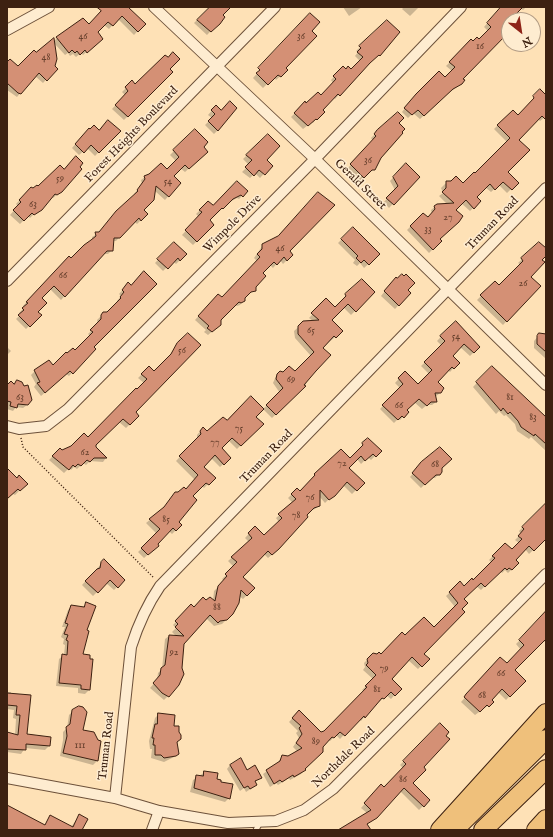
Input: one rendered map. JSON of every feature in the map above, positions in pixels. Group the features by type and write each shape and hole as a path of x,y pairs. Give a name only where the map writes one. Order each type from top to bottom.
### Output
{"highway":[{"path":"440,830 546,713"},
{"path":"454,830 546,739"},
{"path":"483,830 546,770"},
{"path":"494,830 546,770"},
{"path":"536,830 546,819"}],"street":[{"path":"7,30 49,7"},
{"name":"Gerald Street","path":"154,7 448,288 546,385"},
{"name":"Forest Heights Boulevard","path":"7,281 275,7"},
{"name":"Wimpole Drive","path":"7,426 18,429 46,426 68,409 461,7"},
{"name":"Truman Road","path":"115,798 130,652 136,631 152,598 161,585 546,188"},
{"name":"Northdale Road","path":"7,778 115,798 159,811 228,823 258,826 276,821 304,810 333,789 546,574"},
{"path":"152,830 159,811"}],"path":[{"path":"18,429 23,448 157,581"}],"building":[{"path":"97,7 128,7 146,24 138,32 122,16 113,26 108,22 98,32 103,39 87,53 85,50 80,55 77,51 75,53 72,50 69,53 56,37 83,18 89,24 101,11"},
{"path":"210,7 231,7 223,15 225,17 220,24 211,32 197,20"},
{"path":"501,7 523,7 518,12 501,12 501,40 463,79 465,80 462,84 453,89 424,116 418,110 412,115 404,108 439,71 445,77 455,67 449,62 471,39 473,41 477,37 479,39 491,27 487,23"},
{"path":"310,13 320,22 312,31 317,36 286,68 288,70 281,77 278,75 268,85 256,73 260,70 258,68"},
{"path":"387,20 400,32 380,56 379,55 370,63 340,96 338,94 323,110 325,112 308,126 294,113 305,101 306,103 318,92 321,95 336,79 333,76 343,66 346,69 348,66 351,69 363,57 357,52 361,48 359,46"},
{"path":"54,38 57,59 55,66 58,69 47,81 39,73 21,94 18,93 7,83 7,62 10,59 18,66 34,50 36,52"},
{"path":"173,52 180,59 170,69 173,72 128,117 115,105 128,91 125,87 132,80 135,84 165,55 168,57"},
{"path":"540,89 546,95 546,120 542,116 519,140 530,150 508,172 519,183 512,190 503,182 495,190 490,184 477,197 481,201 474,209 466,200 456,210 463,216 459,222 440,239 442,241 433,250 410,226 423,213 428,217 435,209 434,206 437,204 454,203 442,192 446,188 446,181 451,181 456,176 463,183 474,172 475,173 510,138 497,125 513,110 518,115 534,98 533,96"},
{"path":"230,101 237,108 218,131 208,121 215,114 211,110 216,105 221,110"},
{"path":"398,112 404,118 399,123 405,129 402,132 403,133 381,158 375,170 372,170 364,178 350,164 376,136 374,134 377,130"},
{"path":"108,120 121,131 99,153 91,145 84,153 75,144 89,128 90,129 94,125 99,130"},
{"path":"195,129 208,142 204,147 208,152 189,169 185,165 174,176 181,183 169,197 156,186 154,200 144,210 148,214 141,221 139,218 120,238 114,238 113,251 107,251 65,297 54,286 42,298 47,303 38,312 42,315 30,327 18,315 24,310 22,308 28,303 26,302 69,256 71,258 96,236 95,232 99,232 116,211 138,191 137,190 145,179 144,176 149,174 161,163 167,169 179,157 173,150"},
{"path":"268,134 280,146 267,160 273,166 265,175 259,170 254,176 245,167 252,160 246,155"},
{"path":"76,156 83,163 80,167 82,169 62,192 57,195 55,194 42,210 34,215 32,213 24,221 13,210 21,202 19,200 31,187 33,188 37,185 38,186 60,165 64,169"},
{"path":"406,163 420,177 394,205 386,198 398,186 393,177"},
{"path":"237,181 248,191 243,197 241,195 233,199 210,220 214,225 197,242 185,230 202,212 199,210 208,201 213,205"},
{"path":"318,192 335,205 290,251 293,255 287,261 284,257 277,265 274,262 263,273 266,276 256,287 256,291 251,292 245,298 245,301 241,303 239,302 221,320 221,325 212,332 207,328 209,326 198,316 218,294 222,297 260,257 257,254 262,249 262,244 278,236"},
{"path":"353,227 380,254 369,265 364,260 361,263 356,258 358,256 341,239"},
{"path":"174,242 187,254 180,261 178,258 168,269 157,259"},
{"path":"539,242 546,248 546,256 542,260 545,262 531,277 541,286 507,322 480,295 495,281 499,285 523,261 521,258"},
{"path":"144,271 157,284 94,347 96,349 73,374 70,371 45,393 37,383 40,382 34,370 49,360 53,365 66,352 67,353 73,348 75,350 93,332 90,330 101,319 103,312 107,312 121,298 120,297 124,292 122,290 128,282 131,285"},
{"path":"402,274 404,276 406,274 415,283 408,290 411,293 399,306 384,291 396,277 397,278"},
{"path":"362,279 375,292 356,312 348,304 332,320 343,331 336,338 334,336 323,348 331,355 304,385 306,386 276,415 266,405 283,388 276,379 277,374 280,371 283,372 289,366 295,371 314,352 298,334 298,326 303,321 319,320 311,313 326,298 335,307 346,296 345,294"},
{"path":"456,321 480,347 474,353 464,344 453,356 460,363 454,369 452,367 438,382 444,388 441,393 435,393 437,402 431,402 427,406 419,399 407,410 409,412 404,418 402,416 398,420 382,405 403,384 398,378 405,371 418,384 432,370 424,362 445,341 440,336"},
{"path":"188,333 201,345 136,412 139,416 130,425 123,419 96,445 96,447 107,458 94,458 90,462 87,460 81,466 78,464 75,467 73,465 69,470 52,456 60,448 62,450 71,446 84,433 88,437 136,388 137,389 147,379 141,374 149,366 154,371 171,354 177,343"},
{"path":"539,333 546,334 546,352 537,344 537,336"},
{"path":"492,366 546,417 546,444 535,434 534,436 521,427 510,412 508,414 503,408 501,411 476,382"},
{"path":"17,380 22,382 24,386 28,385 32,400 28,405 18,404 17,408 10,406 11,402 7,401 7,385 11,381 14,384"},
{"path":"251,396 264,409 256,417 264,424 241,446 232,438 222,448 231,458 224,465 215,455 204,467 216,478 209,485 206,483 193,496 197,500 179,522 182,525 176,531 173,528 158,544 159,546 148,555 141,548 160,529 149,519 164,507 175,492 178,492 184,487 186,489 198,475 179,456 201,434 200,431 203,427 207,431 223,417 227,420"},
{"path":"368,438 382,451 376,457 373,454 365,461 361,456 349,468 365,483 357,491 347,482 335,496 329,500 320,490 320,506 314,508 307,515 308,517 279,549 272,555 268,551 243,577 255,588 247,596 241,590 239,603 233,614 227,620 220,621 218,623 210,615 184,644 182,668 184,674 179,685 169,697 162,693 153,683 160,675 161,668 165,665 169,635 184,636 175,627 178,624 175,621 191,604 194,607 203,597 206,600 210,597 215,601 218,586 227,576 225,574 237,562 231,557 252,538 248,533 255,526 264,535 282,518 278,514 296,499 291,494 297,488 300,491 315,475 314,474 341,449 350,458"},
{"path":"440,447 452,459 442,468 440,475 436,475 425,485 412,473 421,462"},
{"path":"7,468 17,478 19,475 28,484 20,491 18,489 7,499"},
{"path":"546,503 546,539 534,551 529,546 516,560 519,563 512,570 509,568 507,570 505,568 485,587 481,583 464,599 468,603 462,609 465,612 424,654 430,659 422,667 412,657 392,679 402,689 395,696 391,692 384,699 382,698 365,718 364,716 345,736 340,732 334,738 332,737 323,747 323,752 305,769 306,770 294,777 293,775 282,782 280,780 274,784 266,770 280,761 282,755 288,756 302,748 296,743 302,734 299,728 301,726 292,718 299,710 321,732 324,731 367,687 365,686 376,675 366,665 368,663 367,659 373,653 377,654 379,652 381,654 402,632 405,635 424,617 434,627 458,603 449,592 460,581 464,586 472,578 473,580 495,558 492,556 505,543 512,549 522,539 518,536 524,529 522,527"},
{"path":"104,559 125,580 118,588 110,580 98,593 85,581 97,569 100,568 101,562"},
{"path":"86,602 96,606 87,630 89,631 83,654 90,655 90,659 93,659 90,690 81,689 81,685 59,683 62,654 67,655 68,641 66,640 68,635 64,634 68,624 65,623 71,605 84,607"},
{"path":"546,611 546,639 515,670 526,681 510,697 502,689 492,700 494,702 489,707 487,705 480,712 464,697 500,657 507,663 524,645 519,640"},
{"path":"7,693 31,695 27,734 51,737 50,746 26,744 26,750 7,749 7,732 18,735 20,715 16,715 17,706 7,705"},
{"path":"79,706 83,707 87,712 83,730 94,732 98,740 101,741 98,761 63,753 67,736 66,727 70,724 72,710"},
{"path":"158,713 175,715 174,726 179,726 179,732 181,735 181,739 177,742 179,754 176,756 164,758 161,755 155,755 155,745 153,745 154,738 152,738 155,724 157,724"},
{"path":"440,723 449,732 446,736 450,739 424,767 426,770 413,783 430,800 424,807 404,788 377,818 367,824 371,830 338,830 371,810 364,803 381,784 384,787 406,764 403,761"},
{"path":"241,758 247,770 255,765 262,778 255,781 257,785 250,789 248,786 244,788 230,765"},
{"path":"204,771 218,773 217,779 221,780 221,782 233,784 230,799 194,788 196,775 203,776"},
{"path":"7,805 45,825 50,815 73,827 79,814 88,819 82,830 7,830"}]}
